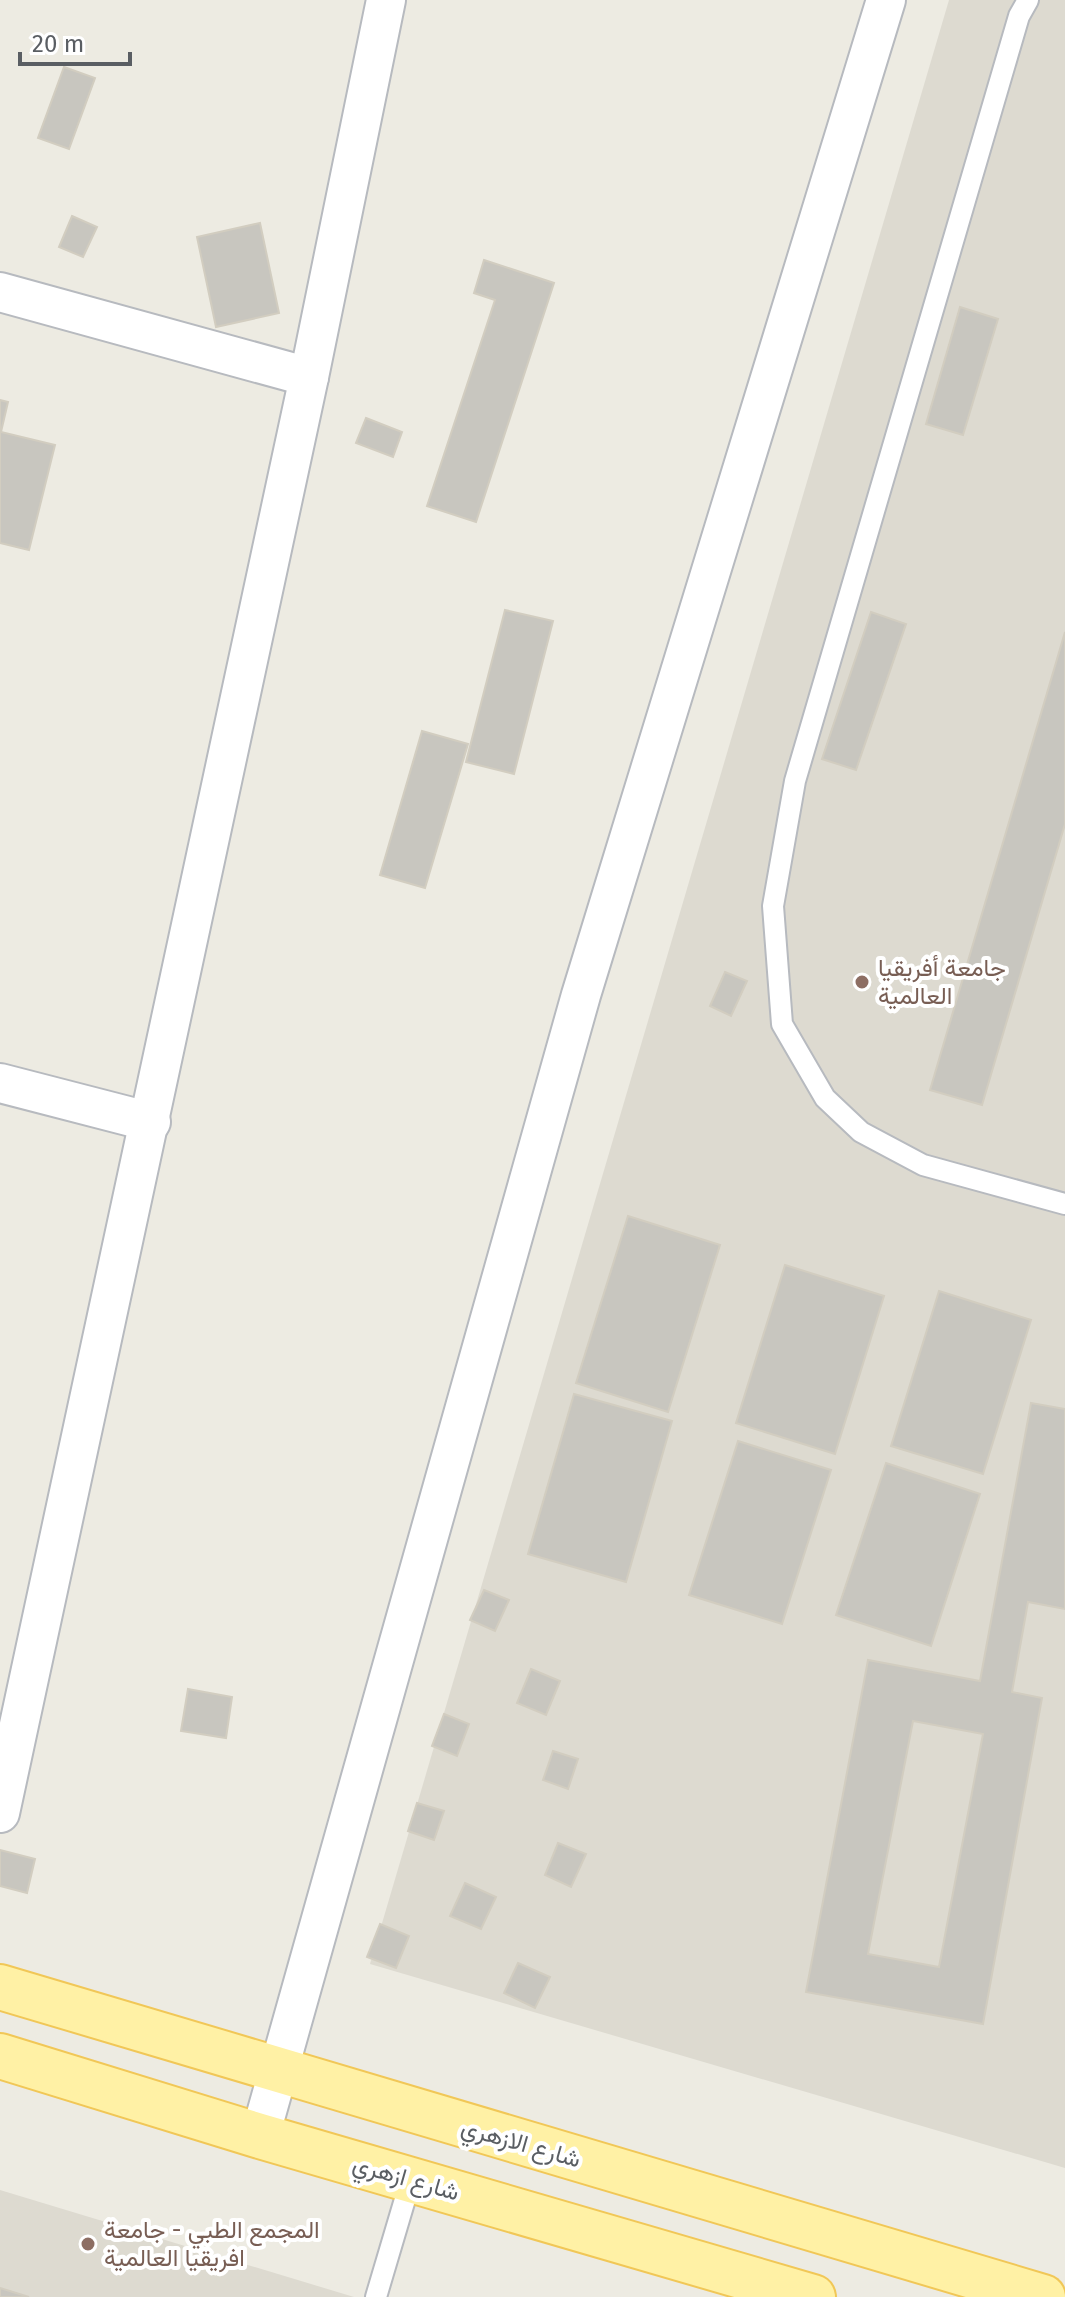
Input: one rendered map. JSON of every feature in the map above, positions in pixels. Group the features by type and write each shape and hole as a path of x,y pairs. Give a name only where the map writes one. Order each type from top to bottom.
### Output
{"main road":[{"name":"شارع الازهري","path":"0,1987 1043,2297"},
{"name":"شارع ازهري","path":"0,2056 260,2136 813,2297"}],"street":[{"path":"0,1813 151,1122 386,0"},
{"path":"260,2136 581,995 886,0"},
{"path":"0,292 309,377"},
{"path":"0,1083 151,1122"}],"lane":[{"path":"1028,0 1019,16 947,255 799,766 773,906 782,1024 825,1098 861,1132 923,1165 1065,1204"},
{"path":"376,2297 411,2179"}],"shaded area":[{"name":"جامعة أفريقيا العالمية","path":"949,0 1065,0 1065,2168 370,1964"},
{"name":"المجمع الطبي - جامعة افريقيا العالمية","path":"0,2190 354,2297 0,2297"}],"building":[{"path":"64,67 95,78 69,149 38,138"},
{"path":"72,216 97,227 83,257 59,247"},
{"path":"260,223 279,313 216,327 197,237"},
{"path":"484,260 554,283 476,522 427,506 495,300 474,293"},
{"path":"960,307 998,319 963,435 926,424"},
{"path":"0,400 8,402 1,432 55,445 29,550 0,543"},
{"path":"366,418 402,432 393,457 356,443"},
{"path":"505,610 553,621 514,774 466,762"},
{"path":"871,612 906,624 856,770 822,759"},
{"path":"1065,632 1065,824 982,1105 930,1090"},
{"path":"422,731 468,744 425,888 380,875"},
{"path":"725,972 747,981 731,1016 710,1006"},
{"path":"628,1216 720,1245 668,1412 576,1383"},
{"path":"785,1265 884,1296 835,1454 736,1423"},
{"path":"939,1291 1031,1320 983,1474 891,1446"},
{"path":"574,1394 672,1421 626,1582 528,1554"},
{"path":"1031,1403 1065,1409 1065,1609 1028,1602 1012,1692 1042,1698 983,2024 806,1992 868,1660 980,1681","holes":["913,1721 983,1734 939,1967 868,1954"]},
{"path":"738,1441 831,1470 782,1624 689,1595"},
{"path":"886,1463 980,1494 931,1646 836,1615"},
{"path":"484,1590 509,1600 495,1631 470,1620"},
{"path":"531,1669 560,1681 546,1715 517,1703"},
{"path":"188,1689 232,1697 226,1738 181,1731"},
{"path":"444,1714 469,1724 457,1756 432,1746"},
{"path":"553,1751 578,1759 568,1789 543,1780"},
{"path":"417,1803 444,1811 434,1840 408,1831"},
{"path":"558,1843 586,1854 571,1887 545,1875"},
{"path":"0,1850 35,1859 27,1893 0,1886"},
{"path":"465,1883 496,1897 481,1929 450,1916"},
{"path":"380,1924 409,1936 396,1968 367,1957"},
{"path":"518,1963 550,1977 535,2008 504,1993"},
{"path":"0,2288 29,2297 0,2297"}],"place":[{"name":"جامعة أفريقيا العالمية","path":"862,982"},
{"name":"المجمع الطبي - جامعة افريقيا العالمية","path":"88,2244"}]}
